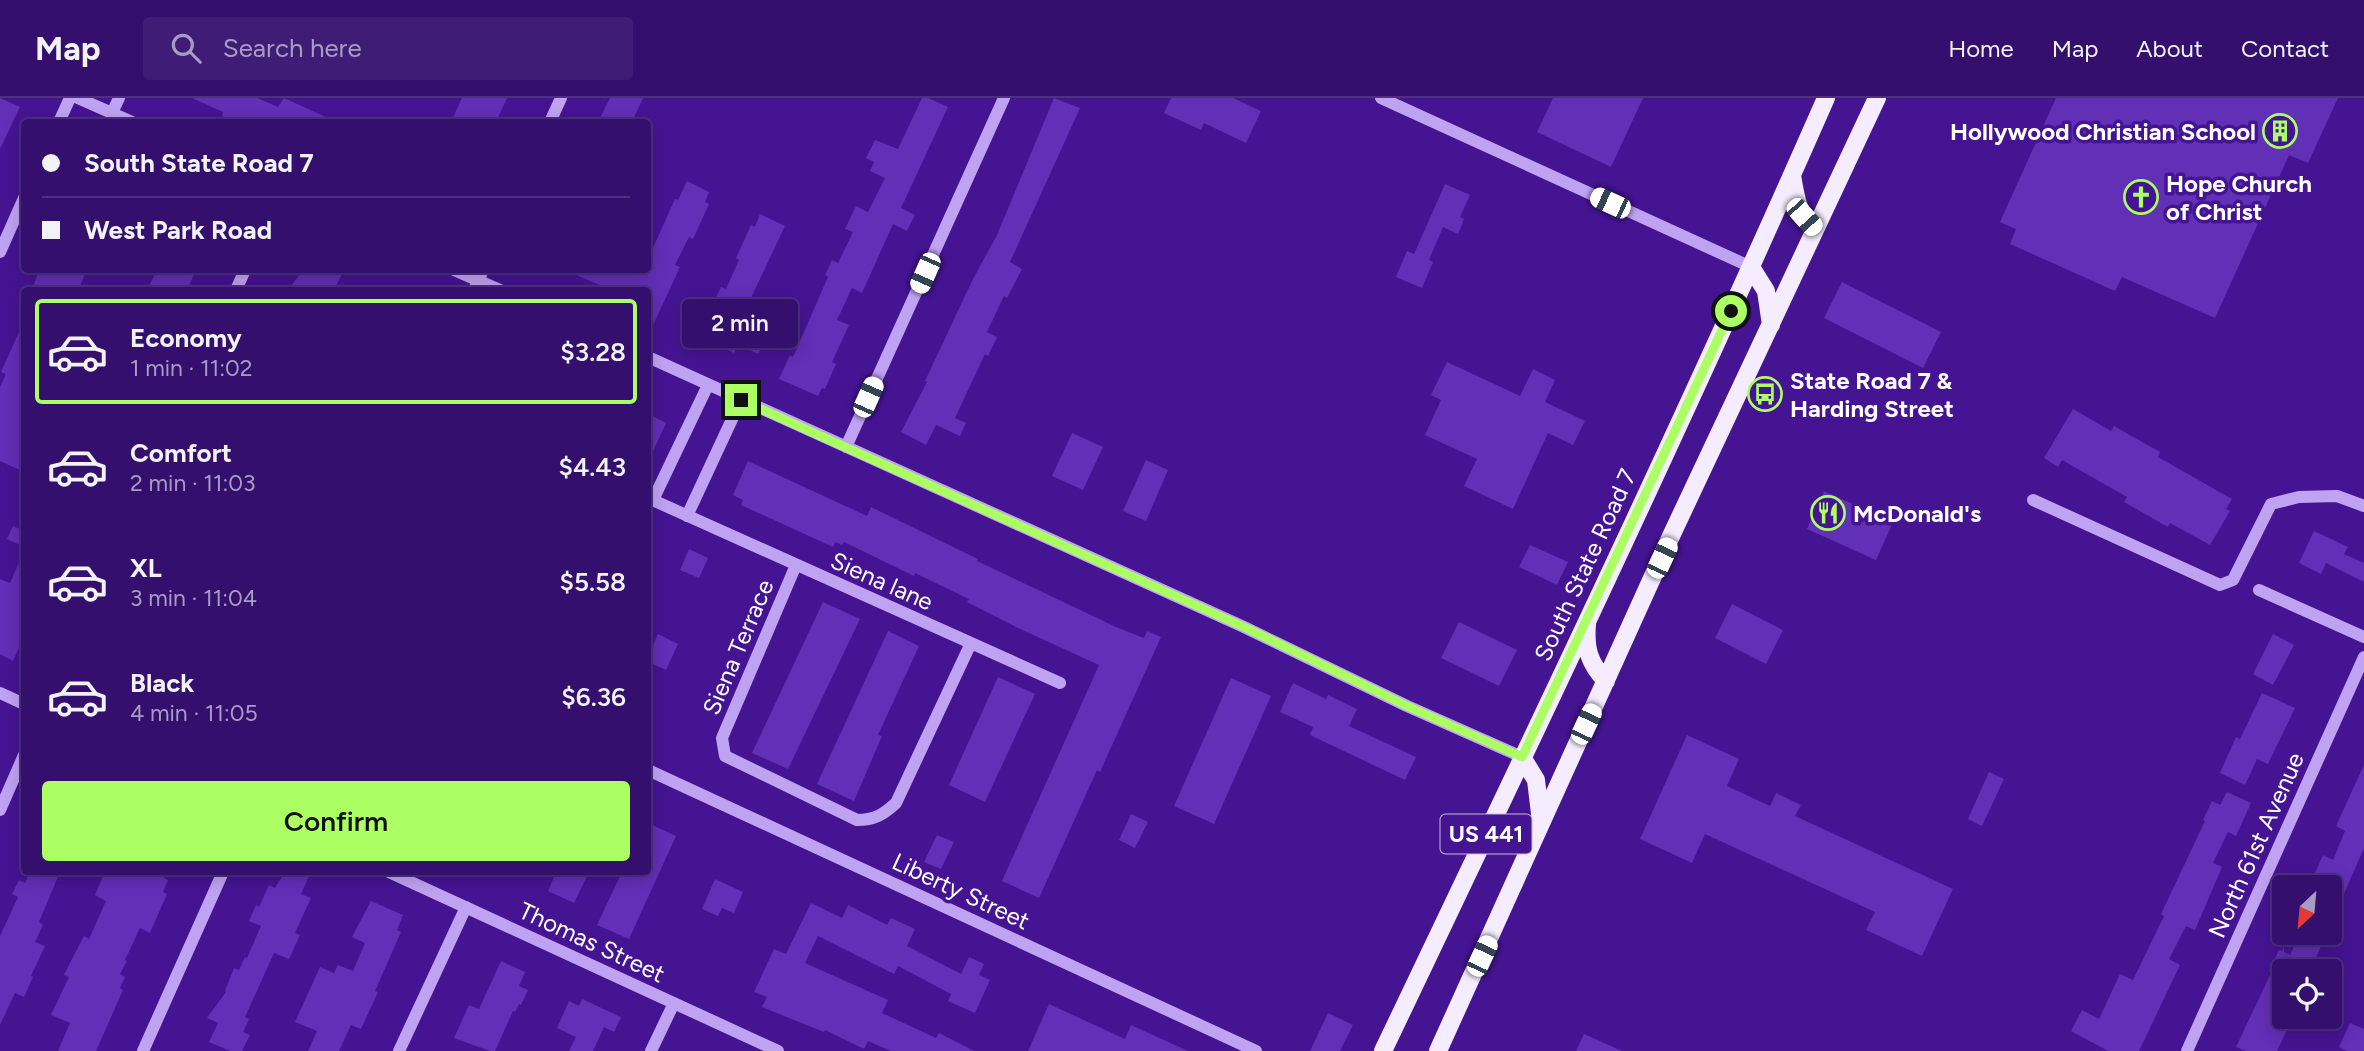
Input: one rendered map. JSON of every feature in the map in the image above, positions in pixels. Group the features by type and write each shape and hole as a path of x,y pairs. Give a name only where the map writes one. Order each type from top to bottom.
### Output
{"main road":[{"name":"South State Road 7","path":"1383,1051 1751,267 1826,98"},
{"name":"US 441","path":"1438,1051 1605,681 1877,98"},
{"path":"1792,175 1797,204 1814,229"},
{"path":"1751,267 1766,290 1771,324"},
{"path":"1587,617 1587,655 1592,667 1605,681"},
{"path":"1522,757 1536,780 1541,825"}],"street":[{"path":"60,119 70,98"},
{"path":"78,98 125,119"},
{"path":"112,113 119,98"},
{"path":"551,119 561,98"},
{"path":"846,447 1004,98"},
{"path":"1381,98 1751,267"},
{"path":"0,252 21,205"},
{"path":"461,273 478,280"},
{"path":"651,358 1244,627 1407,706 1522,757"},
{"name":"Siena lane","path":"651,497 708,385"},
{"path":"687,516 741,400"},
{"path":"2033,500 2220,585 2232,580 2272,504 2299,497 2337,496 2364,506"},
{"name":"Siena lane","path":"651,499 1060,684"},
{"name":"Siena Terrace","path":"796,565 722,738 725,756 857,820 871,820 885,814 896,803 971,643"},
{"path":"2259,590 2364,637"},
{"name":"North 61st Avenue","path":"2187,1051 2364,657"},
{"path":"0,693 21,703"},
{"path":"0,810 21,762"},
{"name":"Liberty Street","path":"651,771 1256,1051"},
{"path":"144,1051 222,875"},
{"name":"Thomas Street","path":"396,875 778,1051"},
{"path":"399,1051 466,907"},
{"path":"652,1051 674,1003"}],"building":[{"path":"0,98 20,107 0,149"},
{"path":"192,98 257,98 278,107 284,98 330,119 230,119 222,116 223,112"},
{"path":"462,98 507,98 497,119 452,119"},
{"path":"610,98 643,98 633,119 600,119"},
{"path":"922,98 948,107 901,208 915,215 907,231 893,224 862,293 852,288 837,320 849,325 832,362 836,364 825,389 822,388 818,396 779,379 790,355 793,357 828,277 825,275 832,260 838,263 853,232 845,229 856,206 868,212 885,178 870,171 874,162 866,158 875,140 898,149"},
{"path":"1054,98 1080,108 1010,262 1022,269 1007,298 1004,296 987,332 997,337 988,356 985,354 955,418 966,423 960,436 936,425 926,445 901,432 927,382 925,381 973,279 997,235"},
{"path":"1171,98 1233,98 1261,111 1246,143 1204,123 1201,130 1164,113"},
{"path":"1553,98 1643,98 1611,167 1537,132"},
{"name":"Hope Church of Christ","path":"2056,98 2338,98 2308,163 2289,155 2215,318 2122,277 2115,291 2010,244 2016,229 2000,222"},
{"path":"687,181 709,192 705,202 709,204 693,239 689,237 675,265 680,267 651,330 651,287 604,287 572,273 651,273 651,252 675,199 678,200"},
{"path":"1445,184 1470,195 1460,217 1464,219 1458,234 1443,227 1429,260 1433,262 1422,288 1396,277 1407,251 1414,254"},
{"path":"760,214 785,226 750,300 757,304 745,330 765,340 758,354 738,344 734,353 698,337 721,287 726,289 739,260 736,258 751,225 755,227"},
{"path":"38,273 86,273 79,287 33,287"},
{"path":"156,273 195,273 188,287 148,287"},
{"path":"301,273 342,273 336,287 290,287"},
{"path":"1842,282 1941,332 1923,368 1824,318"},
{"path":"21,328 21,471 0,461 0,387 6,374 1,372"},
{"path":"1447,362 1520,396 1533,369 1555,380 1545,402 1585,421 1573,445 1548,433 1513,509 1464,486 1477,459 1425,435 1441,400 1431,395"},
{"path":"2073,409 2111,431 2114,426 2160,452 2158,457 2232,499 2226,509 2230,511 2210,545 2170,523 2168,527 2124,502 2127,497 2062,460 2058,467 2044,458"},
{"path":"651,416 666,423 651,456"},
{"path":"1072,433 1103,447 1083,490 1052,476"},
{"path":"1146,460 1168,470 1146,521 1123,511"},
{"path":"748,461 867,516 871,507 1116,627 1144,638 1147,631 1161,637 1039,898 1002,881 1099,665 1018,628 967,602 969,599 915,573 914,576 844,542 842,545 835,542 833,547 741,505 743,500 733,495"},
{"path":"1824,491 1893,522 1876,560 1807,529"},
{"path":"13,526 21,530 21,546 7,539"},
{"path":"2314,531 2348,547 2344,554 2364,563 2364,582 2326,563 2321,574 2299,563"},
{"path":"1530,545 1568,562 1557,585 1519,567"},
{"path":"689,549 708,558 699,578 680,570"},
{"path":"21,558 21,643 13,661 0,654 0,579 10,583"},
{"path":"823,602 860,619 788,769 752,753"},
{"path":"1732,604 1783,630 1766,664 1715,638"},
{"path":"1459,622 1517,650 1499,686 1441,658"},
{"path":"888,631 919,646 878,735 882,736 854,801 817,784"},
{"path":"658,634 678,644 666,670 651,663 651,650"},
{"path":"2273,634 2294,645 2273,685 2253,674"},
{"path":"998,677 1035,694 985,802 949,785"},
{"path":"1231,678 1271,696 1214,824 1174,806"},
{"path":"1293,683 1326,699 1328,695 1357,709 1349,726 1416,757 1405,780 1310,735 1313,727 1280,712"},
{"path":"2262,693 2295,708 2268,764 2257,759 2245,785 2220,773 2236,737 2240,739"},
{"path":"1687,735 1739,759 1727,786 1770,806 1776,793 1801,805 1795,816 1953,889 1922,956 1866,930 1875,912 1705,834 1692,863 1640,839"},
{"path":"2364,765 2364,848 2342,898 2342,875 2315,873 2323,855 2333,860 2345,831 2336,826"},
{"path":"1989,772 2004,779 1982,826 1968,819"},
{"path":"2227,792 2251,803 2236,836 2228,832 2213,863 2222,867 2195,930 2186,926 2169,959 2180,965 2139,1051 2108,1051 2071,1031 2082,1010 2099,1019 2120,974 2133,980 2164,916 2161,914 2212,801 2220,805"},
{"path":"1131,814 1148,822 1135,848 1119,840"},
{"path":"651,824 676,836 629,939 597,925 621,875 651,875"},
{"path":"937,835 954,842 941,869 924,862"},
{"path":"29,875 59,875 39,922 43,925 35,942 45,946 31,976 33,977 24,997 15,993 0,1025 0,936 18,897 12,894 19,880 25,883"},
{"path":"104,875 166,875 164,878 168,880 163,892 167,894 150,933 140,928 125,960 127,961 120,974 125,977 120,988 123,990 96,1051 58,1051 70,1023 51,1015 69,977 64,975 84,936 89,939 106,901 95,895"},
{"path":"283,875 306,875 309,876 301,894 311,898 295,933 300,935 289,959 274,953 245,1017 249,1019 243,1032 250,1035 242,1051 230,1051 209,1042 218,1023 207,1018 226,992 234,968 239,970 245,957 247,958 261,926 249,921 256,905 259,907 269,885 275,888"},
{"path":"555,875 588,875 574,903 548,891"},
{"path":"715,879 743,892 734,913 722,908 718,916 702,909"},
{"path":"371,901 403,915 397,930 401,932 375,991 378,992 361,1029 351,1025 339,1051 308,1051 317,1031 295,1022 320,967 334,973 338,965 353,971 365,943 352,937"},
{"path":"811,903 842,918 848,905 887,925 891,918 915,929 907,946 961,974 969,957 984,964 979,975 990,980 975,1013 948,1001 951,994 898,966 894,974 818,936 805,963 888,1000 882,1013 936,1038 939,1033 974,1051 891,1051 868,1041 864,1049 825,1030 824,1032 762,1007 767,997 754,992 774,949 786,954"},
{"path":"2295,945 2322,945 2315,959 2275,959 2279,950 2282,951 2284,947 2284,952 2290,955"},
{"path":"501,961 525,972 519,986 528,990 521,1005 513,1011 495,1051 490,1051 454,1038 469,1005 479,1009"},
{"path":"2272,971 2272,1029 2287,1029 2277,1051 2246,1051 2236,1047"},
{"path":"582,999 621,1017 614,1032 604,1027 593,1051 569,1051 576,1037 557,1028 569,1001 579,1006"},
{"path":"1049,1004 1125,1039 1131,1025 1188,1051 1028,1051"},
{"path":"1328,1013 1353,1025 1340,1051 1310,1051"},
{"path":"2350,1023 2364,1029 2364,1051 2347,1051 2339,1047"},
{"path":"1584,1034 1622,1051 1576,1051"}],"place":[{"name":"Hollywood Christian School","path":"2280,131"},
{"name":"Hope Church of Christ","path":"2141,197"},
{"name":"State Road 7 & Harding Street","path":"1765,394"},
{"name":"McDonald's","path":"1828,513"}],"route":[{"path":"741,400 1244,627 1407,706 1522,757 1731,311"}]}
